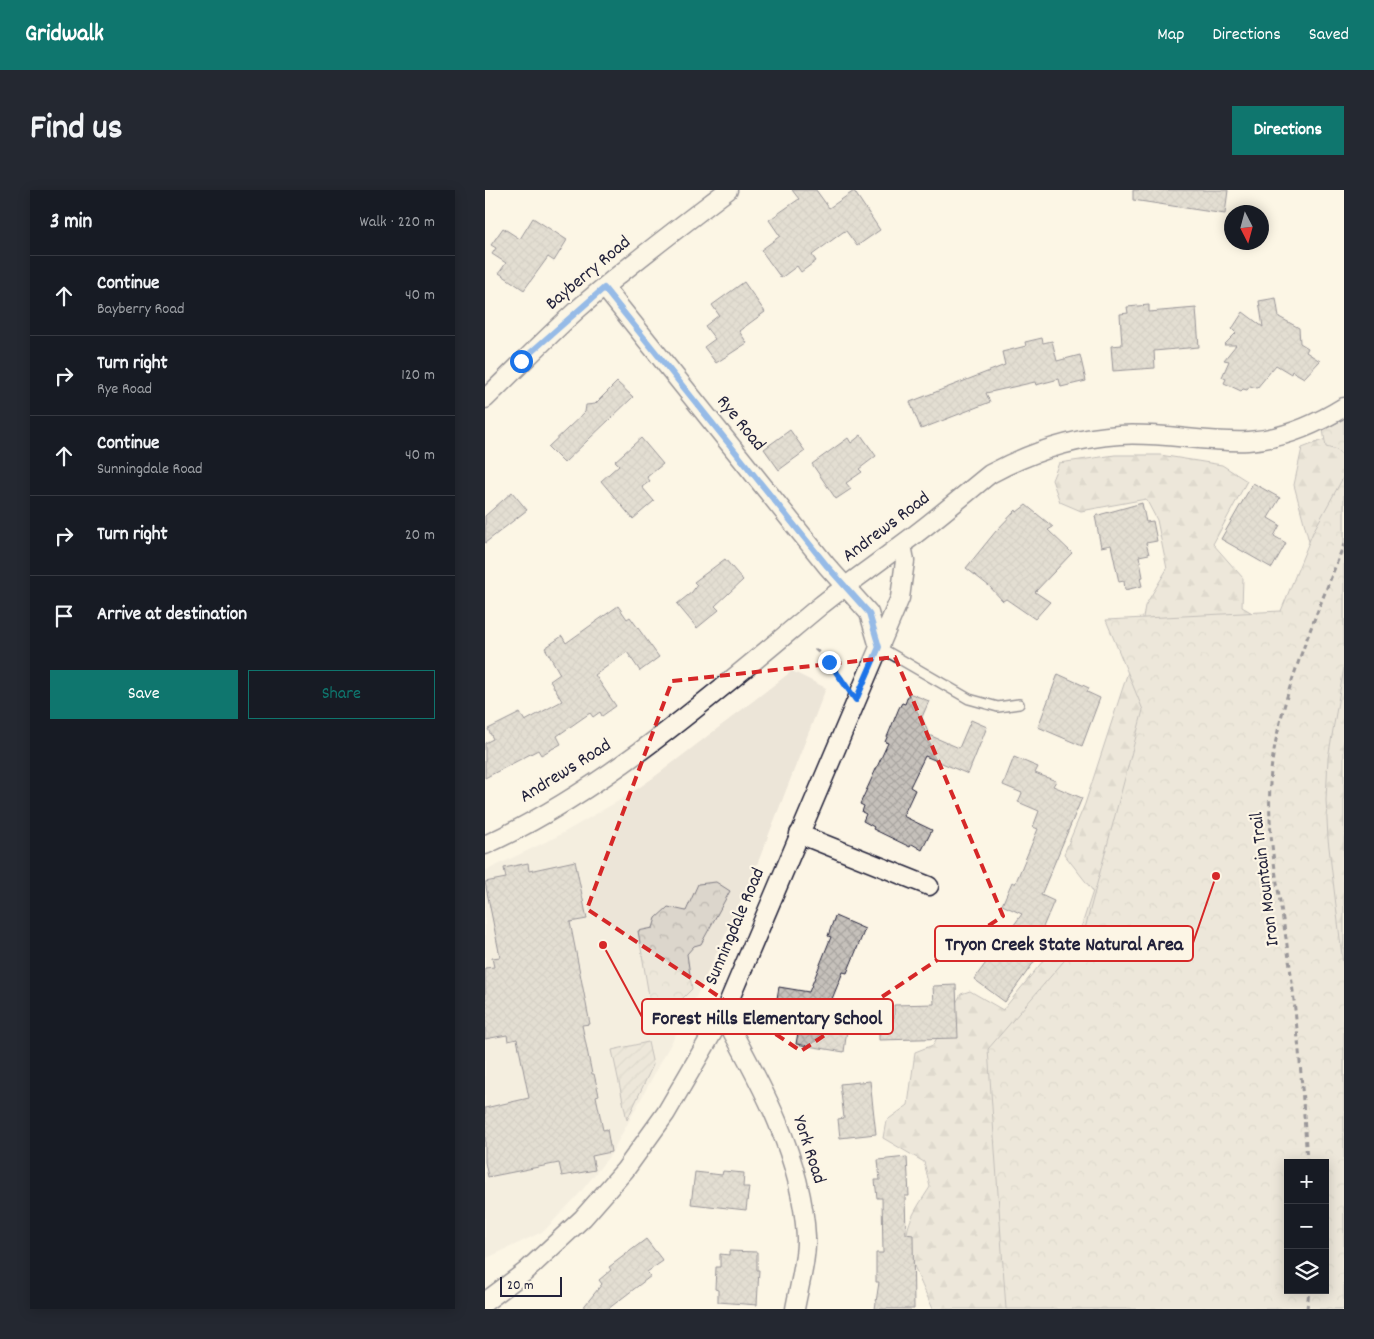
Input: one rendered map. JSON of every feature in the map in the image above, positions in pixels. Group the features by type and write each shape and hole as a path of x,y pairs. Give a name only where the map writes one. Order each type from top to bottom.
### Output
{"street":[{"name":"Bayberry Road","path":"485,399 521,361 604,288 728,190"},
{"name":"Rye Road","path":"604,288 844,586"},
{"name":"Andrews Road","path":"485,845 543,814 607,774 735,677 844,586 902,544 990,474 1032,453 1078,440 1119,435 1256,440 1291,433 1344,408"},
{"name":"Sunningdale Road","path":"485,1302 525,1272 583,1218 625,1170 666,1113 723,1015 900,598 905,561 902,544"},
{"path":"844,586 869,613 879,647"},
{"path":"799,834 929,886"},
{"name":"York Road","path":"723,1015 761,1087 787,1144 802,1201 806,1240 795,1309"}],"lane":[{"path":"879,647 969,699 998,707 1019,704"}],"path":[{"name":"Iron Mountain Trail","path":"1307,1159 1291,980 1270,835 1270,782 1273,756 1284,704 1344,544"},
{"path":"815,649 829,662 856,700"},
{"path":"1307,1309 1309,1294"}],"highlighted area":[{"path":"895,657 1003,916 801,1051 587,909 672,681"}],"shaded area":[{"path":"792,671 826,688 751,880 695,999 611,1154 579,1194 544,1231 485,1259 485,871 556,837 627,796"}],"green space":[{"path":"1344,419 1344,458 1337,450 1326,447 1323,430"},
{"path":"1344,432 1344,1309 933,1309 911,1258 907,1237 912,1217 930,1187 924,1162 883,1138 886,1121 908,1105 915,1052 933,1045 961,994 970,991 1003,1010 1047,956 1078,937 1093,891 1064,854 1085,804 1140,635 1145,606 1167,569 1157,520 1146,499 1081,511 1060,502 1052,480 1059,463 1115,455 1160,455 1222,465 1247,481 1213,544 1243,578 1242,607 1266,621 1283,615 1311,549 1294,485 1302,448"},
{"path":"1344,476 1344,668 1328,758 1326,800 1328,839 1344,972 1344,1309 1006,1309 988,1049 1082,940 1143,710 1106,620 1281,611 1313,532"},
{"path":"716,882 730,891 701,944 694,946 687,954 692,989 677,1004 671,1018 664,1019 650,1002 638,931 653,928 656,918 668,907 686,911 698,884"},
{"path":"648,1042 653,1065 627,1120 612,1050"}],"building":[{"path":"792,190 816,190 829,208 854,191 880,230 857,246 846,231 843,232 812,255 816,261 801,272 797,266 781,278 761,250 780,236 769,220 799,199"},
{"path":"1133,190 1228,190 1224,214 1133,200"},
{"path":"533,218 567,240 554,261 548,257 524,290 499,273 506,263 492,254 496,248 491,245 503,228 520,239"},
{"path":"744,282 765,312 739,331 747,343 716,363 704,347 715,339 705,326 719,315 712,305"},
{"path":"1276,298 1279,317 1299,328 1300,343 1308,348 1306,352 1320,361 1304,378 1292,371 1291,374 1276,365 1257,388 1250,386 1247,390 1243,389 1241,391 1224,383 1226,379 1222,377 1229,361 1224,360 1236,345 1224,345 1236,333 1232,329 1243,312 1263,327 1259,301"},
{"path":"1149,305 1149,312 1196,308 1199,347 1154,351 1155,368 1113,371 1111,346 1122,345 1120,314 1128,313 1127,307"},
{"path":"1042,338 1043,343 1052,341 1057,361 1080,355 1086,381 1061,387 1059,379 1036,385 1035,382 986,393 990,402 921,429 910,402 1005,365 1002,352 1026,346 1025,342"},
{"path":"617,382 633,397 564,463 548,447 585,412 586,405 595,404"},
{"path":"790,430 805,451 779,470 764,449"},
{"path":"861,435 876,456 859,469 862,472 846,483 851,489 836,499 812,464 848,438 851,443"},
{"path":"641,438 663,464 647,477 650,481 642,487 654,501 633,519 601,481 619,465 615,461"},
{"path":"1253,483 1280,498 1268,518 1280,525 1274,536 1286,543 1272,568 1221,539"},
{"path":"512,492 527,510 485,543 485,516"},
{"path":"1142,503 1146,522 1153,521 1157,541 1146,543 1149,554 1139,556 1143,577 1140,578 1142,586 1125,590 1124,581 1119,582 1111,545 1101,547 1095,516"},
{"path":"1026,505 1053,527 1048,530 1072,553 1035,592 1050,602 1035,619 1006,599 1003,601 989,586 966,568 1016,510 1017,512"},
{"path":"725,559 743,580 715,606 719,610 697,628 677,604 692,592 697,585 694,582"},
{"path":"618,606 627,619 630,617 659,657 640,671 627,652 595,675 616,706 602,716 600,712 593,717 590,713 557,736 561,744 541,755 538,750 485,778 485,743 493,739 488,729 520,713 525,721 562,701 550,681 560,674 545,648 562,636 566,643"},
{"path":"1058,674 1089,688 1087,692 1100,698 1082,746 1038,727"},
{"path":"909,693 929,701 922,717 929,735 959,748 971,720 987,727 968,774 925,756 910,787 915,790 903,816 932,830 922,850 912,844 910,847 873,829 874,827 863,821 866,814 862,812 864,806 860,804 888,743 885,742 899,708 902,703 905,704"},
{"path":"1014,757 1038,767 1035,773 1056,781 1053,786 1082,798 1041,895 1054,901 1035,946 1042,951 1005,1002 974,979 1022,914 1002,905 1012,882 1015,884 1038,829 1033,827 1039,811 1018,802 1022,793 1003,785"},
{"path":"575,861 587,919 570,922 590,1024 582,1025 592,1074 594,1074 599,1095 596,1096 603,1130 607,1129 611,1152 592,1156 595,1170 562,1176 559,1163 488,1177 485,1162 485,1108 529,1098 517,1039 508,1041 507,1035 485,1039 485,968 494,967 492,958 500,957 485,882 506,878 504,868 528,863 529,871"},
{"path":"835,916 865,929 847,973 843,972 832,999 829,1018 848,1022 844,1052 796,1044 801,1015 775,1010 779,987 809,992 831,937 828,936"},
{"path":"956,985 958,1038 879,1040 879,1019 894,1018 894,1005 934,1004 933,986"},
{"path":"870,1081 876,1134 840,1138 838,1119 844,1118 840,1084"},
{"path":"907,1157 909,1196 905,1196 906,1234 913,1235 914,1309 875,1309 879,1282 876,1282 876,1253 883,1253 882,1198 877,1198 875,1180 880,1180 878,1160"},
{"path":"723,1171 744,1173 743,1187 749,1187 746,1210 691,1204 695,1172 722,1175"},
{"path":"646,1239 663,1261 647,1272 651,1276 608,1309 582,1309 602,1284 599,1280 611,1270 609,1267"},
{"path":"729,1251 757,1252 757,1270 759,1270 757,1305 718,1302 718,1290 715,1289 716,1267 720,1267 720,1254 729,1255"}],"place":[{"name":"Tryon Creek State Natural Area","path":"1216,876"},
{"name":"Forest Hills Elementary School","path":"603,945"}],"route":[{"path":"521,361 604,288 827,566 869,613 874,624 879,647 856,700 829,662"}]}
